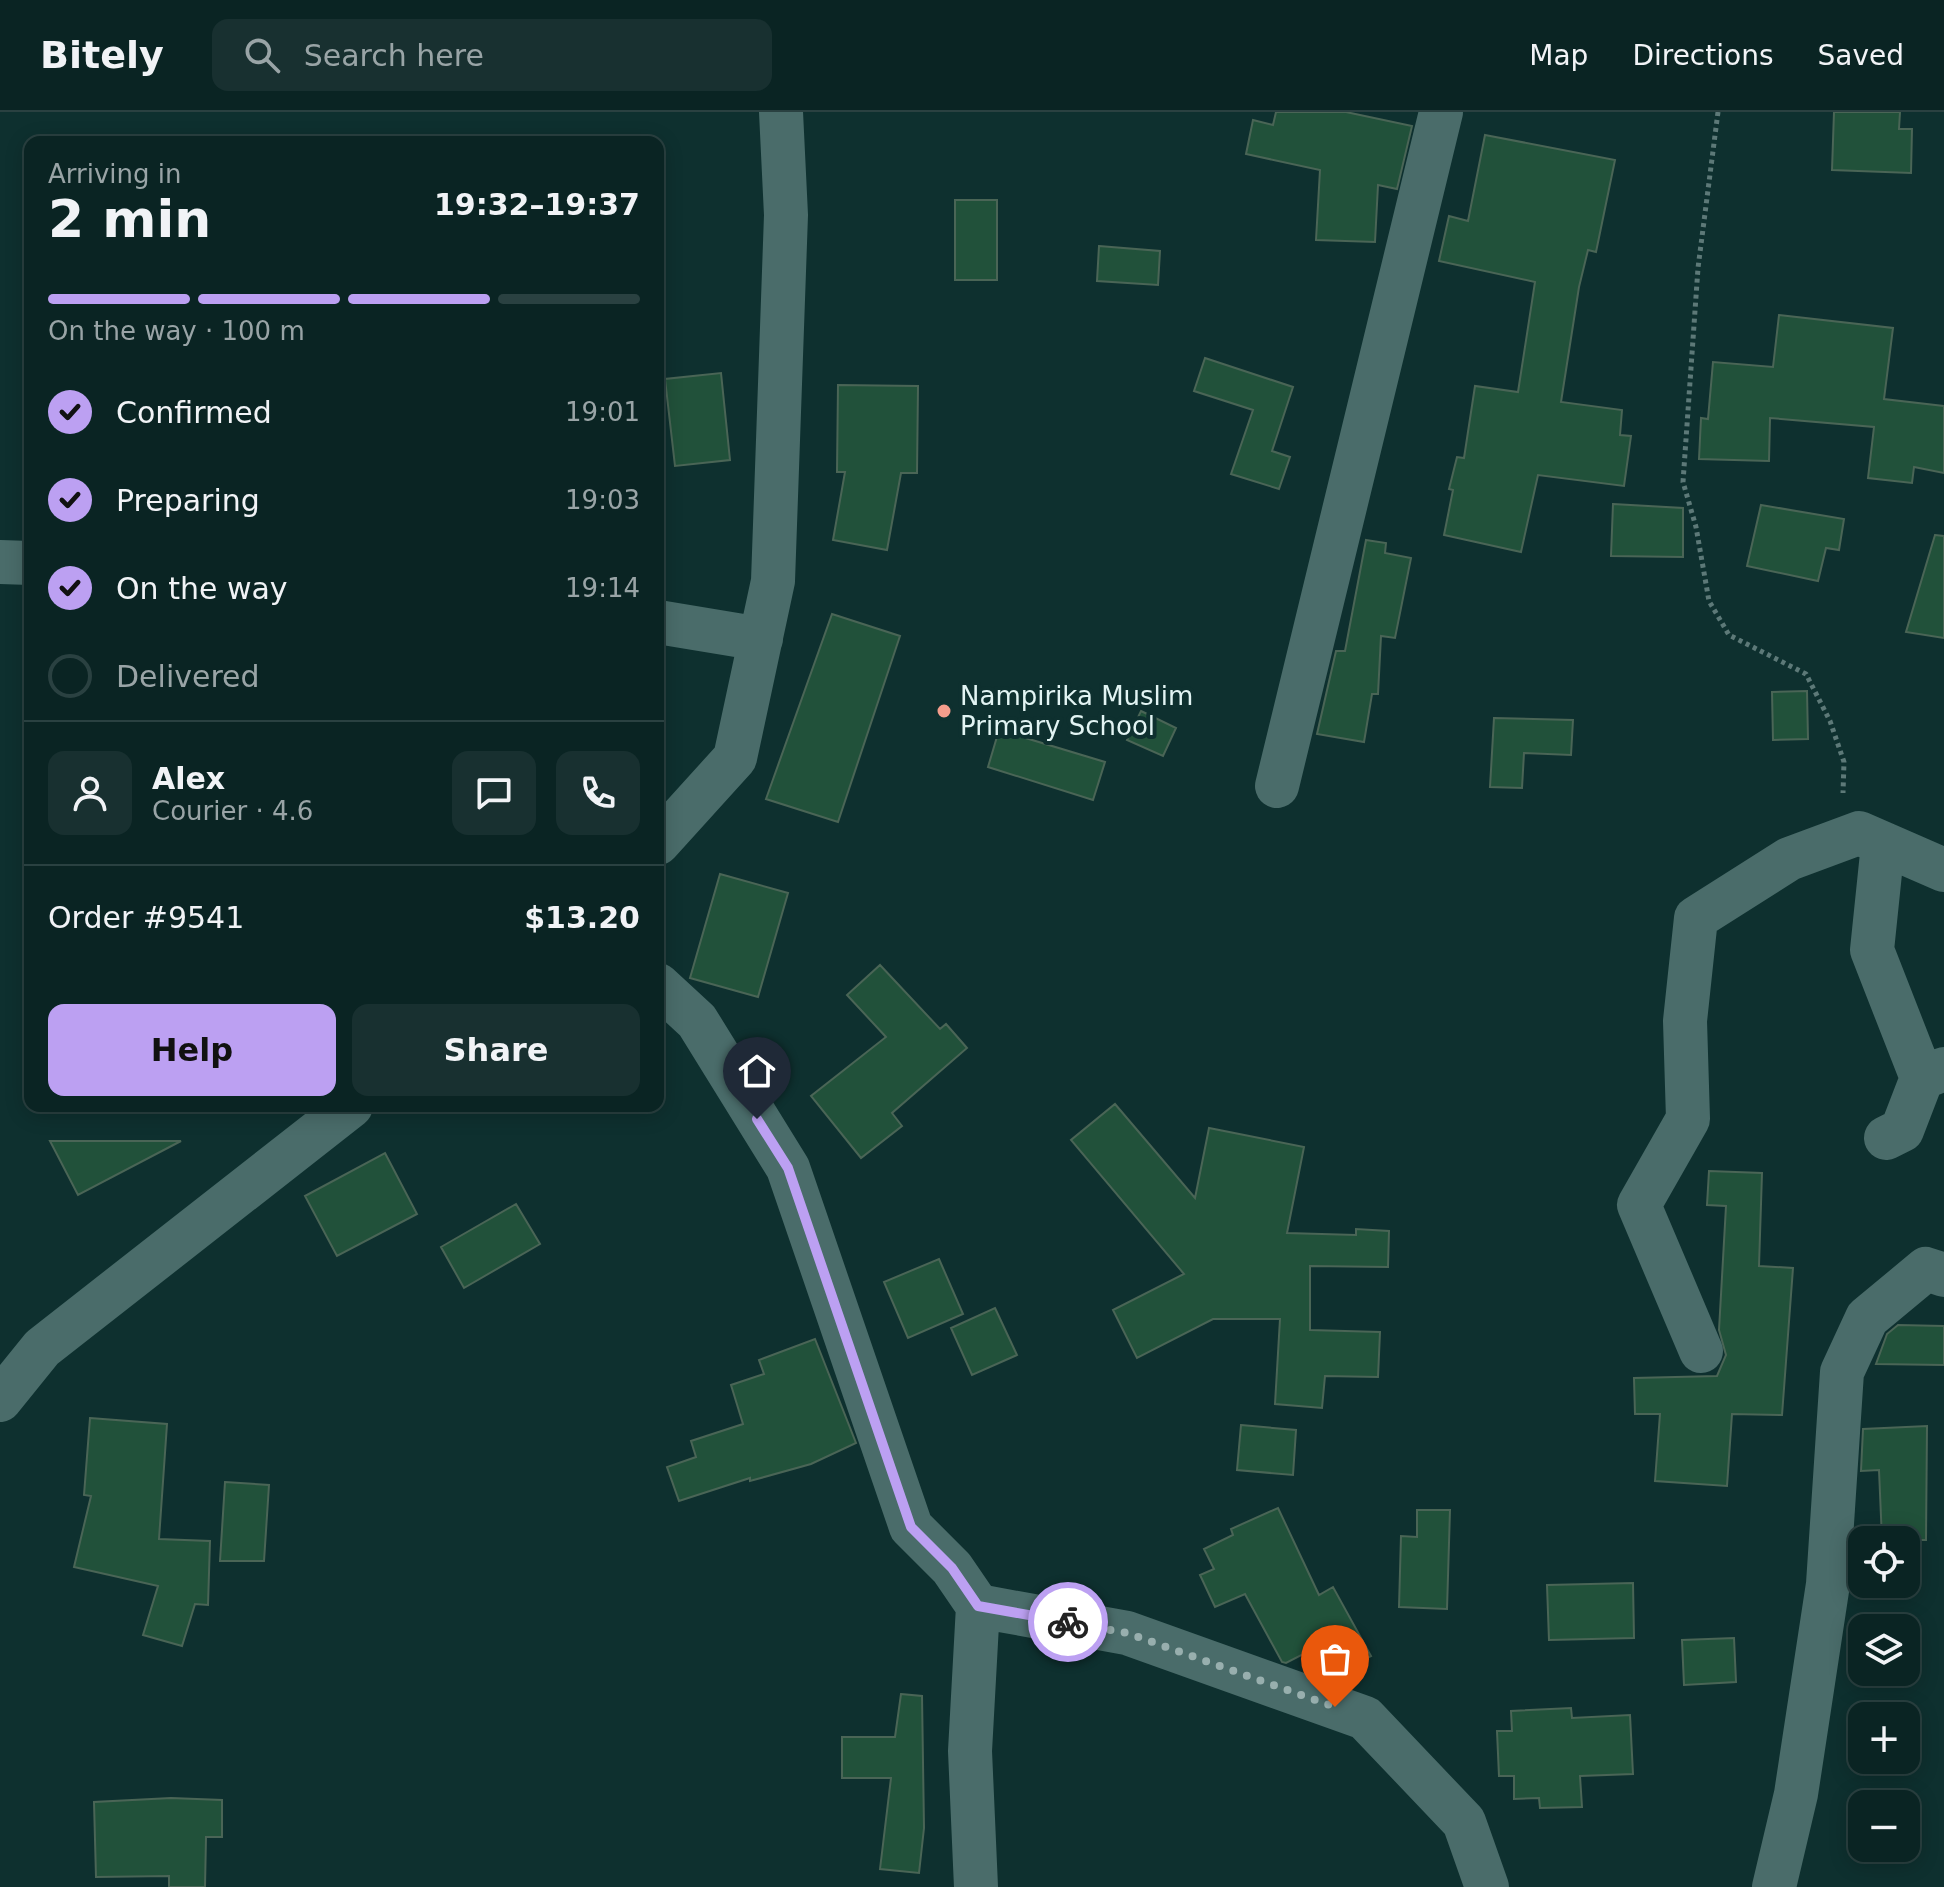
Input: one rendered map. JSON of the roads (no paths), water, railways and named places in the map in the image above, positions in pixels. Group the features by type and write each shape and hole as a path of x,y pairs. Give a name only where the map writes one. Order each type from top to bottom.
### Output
{"street":[{"path":"664,836 735,758 773,581 786,215 781,112"},
{"path":"1277,786 1441,112"},
{"path":"0,562 24,563"},
{"path":"664,623 761,639"},
{"path":"1701,1351 1639,1205 1688,1119 1685,1021 1696,918 1789,859 1859,833 1944,870"},
{"path":"1883,844 1872,950 1933,1074 1902,1130 1886,1138"},
{"path":"664,991 697,1021 788,1168 911,1527 952,1568 978,1606 970,1751 976,1887"},
{"path":"0,1400 42,1348 343,1112"},
{"path":"1774,1887 1796,1794 1828,1584 1842,1372 1867,1318 1926,1269 1944,1275"},
{"path":"978,1606 1127,1633 1365,1718 1464,1822 1487,1887"}],"place":[{"name":"Nampirika Muslim Primary School","path":"944,711"}]}
